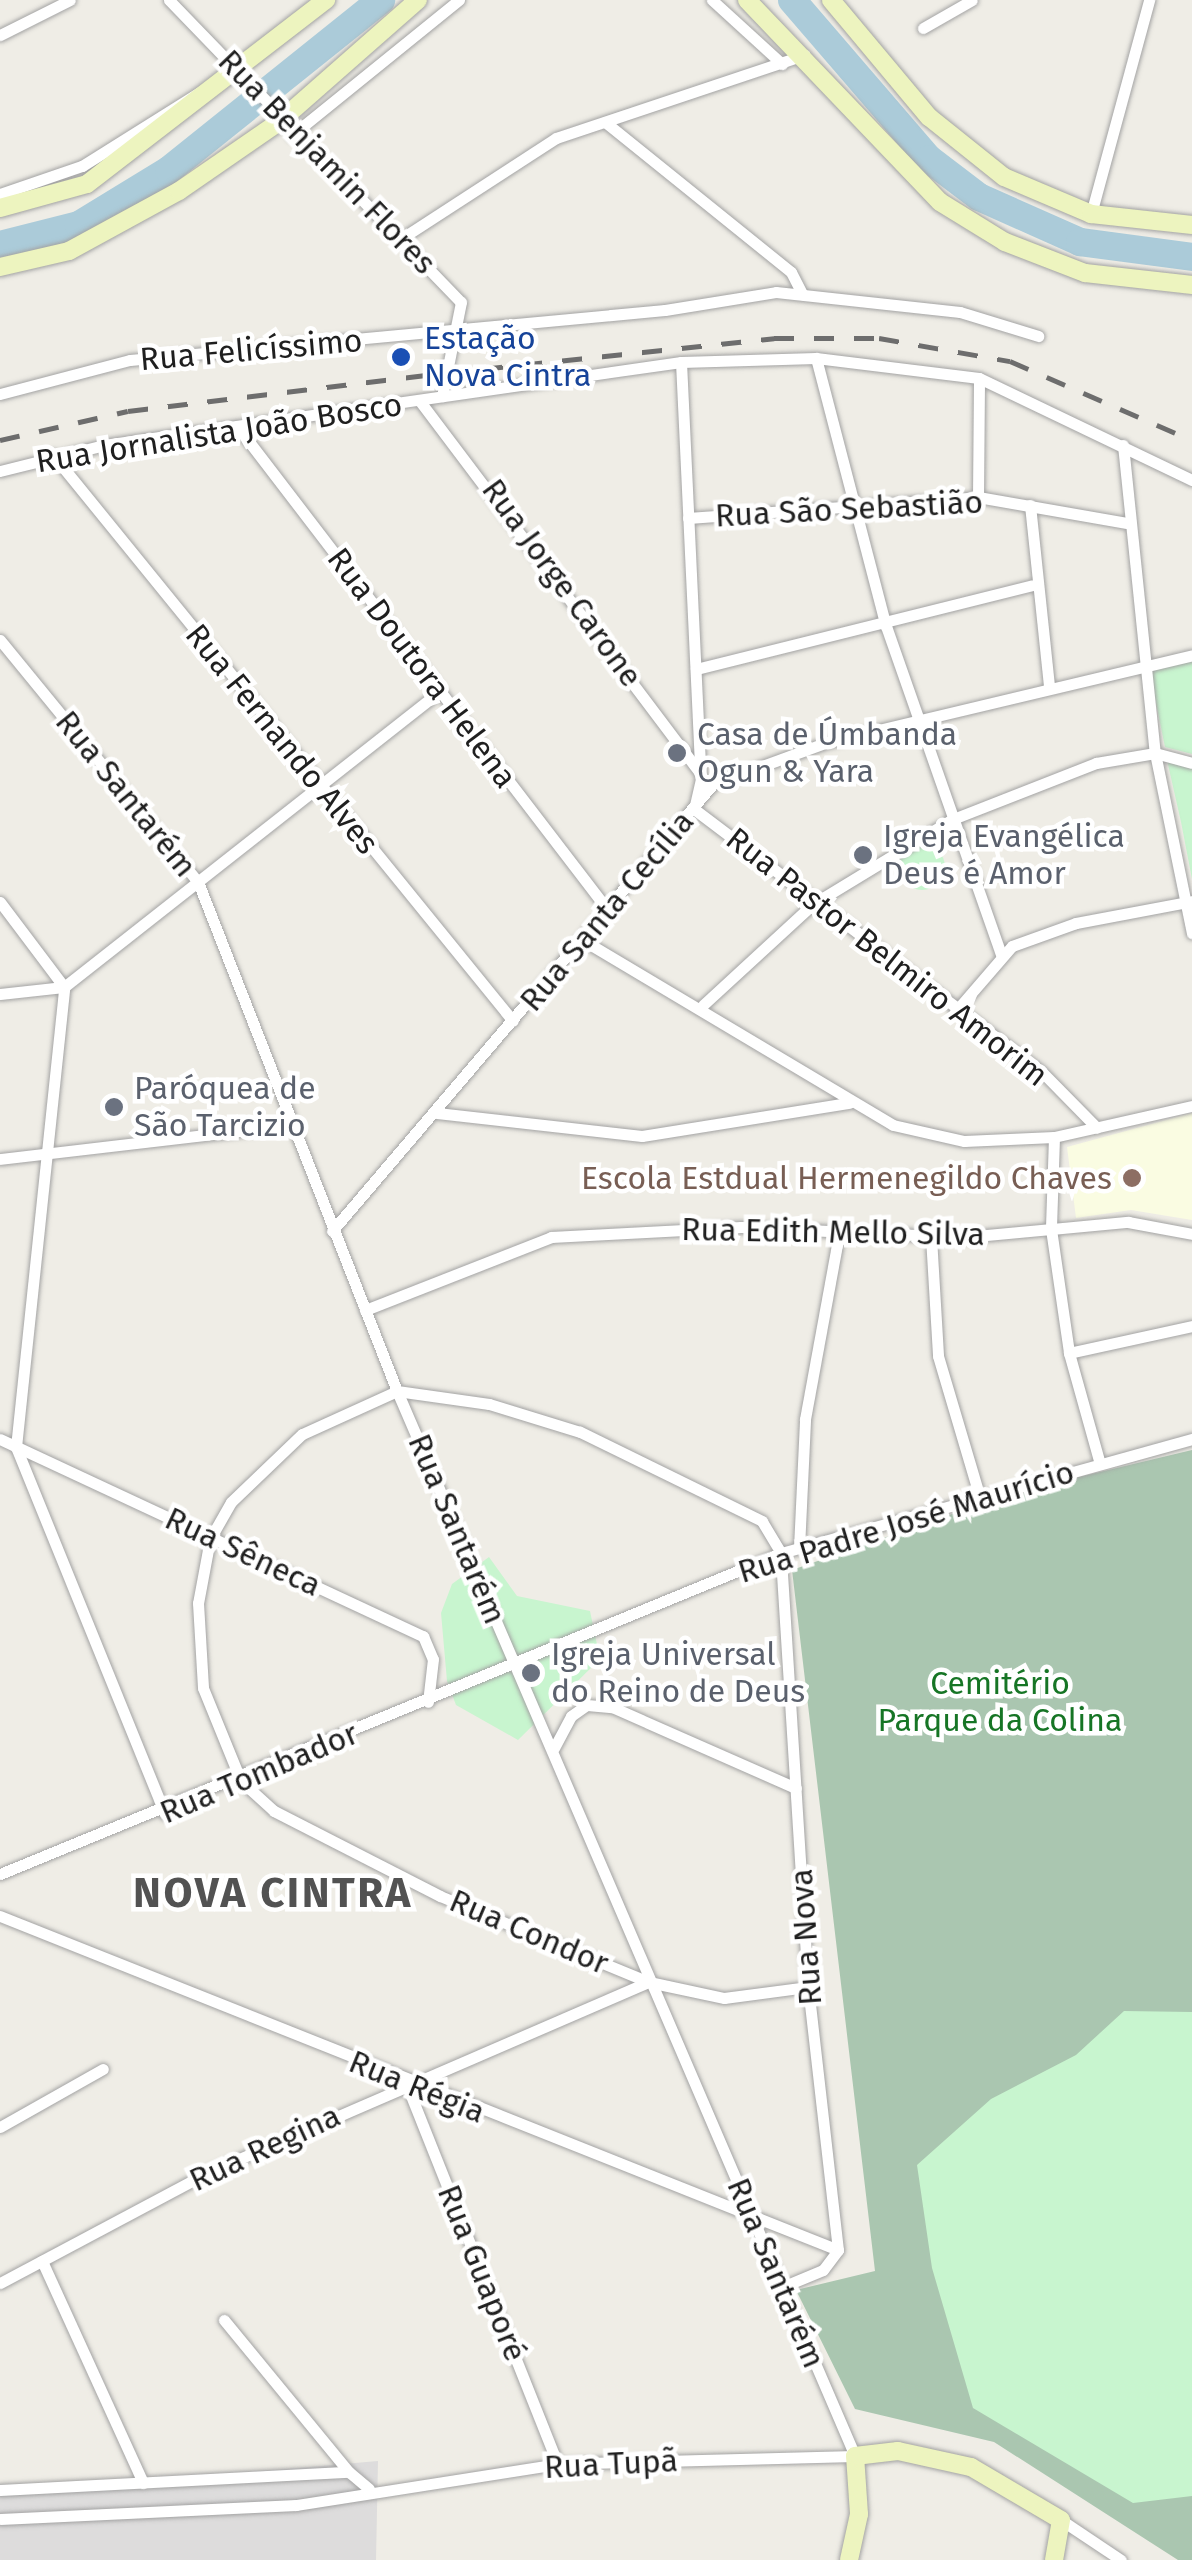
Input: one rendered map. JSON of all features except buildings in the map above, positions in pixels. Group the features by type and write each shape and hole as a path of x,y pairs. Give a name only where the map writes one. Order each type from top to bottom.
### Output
{"main road":[{"path":"0,208 87,184 238,80 326,0"},
{"path":"0,267 70,251 124,226 281,123 418,0"},
{"path":"747,0 804,56 899,166 1005,242 1086,273 1192,285"},
{"path":"832,0 929,117 1004,177 1091,214 1192,225"},
{"path":"849,2560 859,2514 855,2456 898,2451 971,2467 1061,2520 1054,2560"}],"street":[{"path":"0,36 70,0"},
{"name":"Rua Benjamin Flores","path":"169,0 238,80 461,302 454,333"},
{"path":"281,123 335,99 392,50 460,0"},
{"path":"712,0 782,64"},
{"path":"922,28 972,0"},
{"path":"1091,214 1150,0"},
{"path":"372,41 392,50"},
{"path":"372,41 381,60"},
{"path":"399,240 498,170 605,122 804,56"},
{"path":"0,194 82,166 182,96 238,80"},
{"path":"318,88 335,99"},
{"path":"605,122 791,272 802,294"},
{"name":"Rua Felicíssimo","path":"0,394 130,360 454,333 802,294 960,312 1038,336"},
{"path":"442,396 454,333"},
{"path":"816,358 886,626 1001,954"},
{"name":"Rua Jornalista João Bosco","path":"0,471 52,455 681,362 816,358 979,378 1192,480"},
{"name":"Rua Pastor Belmiro Amorim","path":"681,362 699,771 694,809 955,1012 1042,1072 1096,1128"},
{"path":"978,497 979,378"},
{"name":"Rua Jorge Carone","path":"419,400 699,771"},
{"name":"Rua Doutora Helena","path":"237,426 607,909"},
{"path":"1123,445 1127,524 1155,753 1192,932"},
{"name":"Rua Fernando Alves","path":"52,455 513,1021"},
{"name":"Rua São Sebastião","path":"688,518 978,497 1127,524"},
{"path":"1030,505 1032,585 1049,686"},
{"path":"696,669 886,626 1032,585"},
{"name":"Rua Santarém","path":"0,640 198,882 398,1391 855,2456"},
{"name":"Rua Santa Cecília","path":"332,1231 586,942 607,909 714,784 921,718 1192,655"},
{"path":"0,994 64,987 440,691"},
{"path":"703,1004 813,904 953,819 1096,763 1155,753 1192,763"},
{"path":"955,1012 1001,954 1076,923 1187,901"},
{"path":"0,902 64,987 43,1156 16,1447 164,1814"},
{"path":"586,942 703,1004 849,1103 893,1125 964,1141 1054,1137 1192,1106"},
{"path":"438,1113 642,1136 849,1103"},
{"path":"0,1160 291,1125"},
{"path":"1054,1137 1051,1229 1069,1353 1100,1464"},
{"name":"Rua Edith Mello Silva","path":"366,1310 551,1237 742,1227 931,1237 1128,1222 1192,1234"},
{"path":"799,1548 805,1418 839,1234"},
{"path":"931,1237 938,1356 979,1494"},
{"path":"1069,1353 1192,1326"},
{"path":"398,1391 489,1404 580,1432 762,1521 780,1553"},
{"name":"Rua Condor","path":"398,1391 302,1434 231,1502 210,1539 198,1604 203,1688 241,1781 274,1811 440,1896 650,1982 724,1998 808,1987"},
{"name":"Rua Sêneca","path":"0,1439 423,1636 433,1659 428,1702"},
{"name":"Rua Padre José Maurício","path":"515,1665 780,1553 979,1494 1192,1439"},
{"name":"Rua Nova","path":"780,1553 808,1987 838,2250"},
{"name":"Rua Tombador","path":"1,1872 164,1814 515,1665"},
{"path":"554,1748 571,1716 588,1705 612,1707 796,1788"},
{"name":"Rua Régia","path":"0,1916 406,2083 838,2250"},
{"name":"Rua Regina","path":"0,2283 406,2083 650,1982"},
{"path":"0,2127 103,2069"},
{"name":"Rua Guaporé","path":"406,2083 558,2464"},
{"path":"782,2287 824,2270 838,2250"},
{"path":"42,2261 143,2483"},
{"path":"224,2320 349,2472 369,2490"},
{"name":"Rua Tupã","path":"0,2520 296,2506 369,2490 558,2464 855,2456"},
{"path":"0,2490 349,2472"},
{"path":"1061,2520 1121,2560"}],"shaded area":[{"name":"Escola Estdual Hermenegildo Chaves","path":"1192,1113 1192,1220 1131,1210 1076,1218 1067,1147"},
{"path":"378,2461 376,2560 0,2560 0,2494"}],"green space":[{"path":"1192,660 1192,754 1165,747 1149,669"},
{"path":"1167,760 1192,767 1192,879 1181,822"},
{"path":"922,844 939,850 945,867 939,884 922,890 905,884 899,867 905,850"},
{"name":"Cemitério Parque da Colina","path":"1192,1450 1192,2560 1178,2560 994,2442 855,2409 796,2290 875,2271 792,1570 1012,1493"},
{"path":"489,1557 517,1596 590,1611 600,1659 518,1740 456,1705 447,1681 441,1613 452,1584"},
{"path":"1124,2011 1192,2012 1192,2496 1133,2503 973,2408 932,2268 917,2165 991,2099 1076,2055"}],"waterway":[{"path":"0,245 79,225 169,170 381,0"},
{"path":"792,0 929,159 979,197 1080,242 1192,257"}],"railway":[{"path":"0,440 128,411 774,338 879,338 1010,361 1192,440"}],"place":[{"name":"Estação Nova Cintra","path":"401,357"},
{"name":"Casa de Úmbanda Ogun & Yara","path":"677,753"},
{"name":"Igreja Evangélica Deus é Amor","path":"863,855"},
{"name":"Paróquea de São Tarcizio","path":"114,1107"},
{"name":"Escola Estdual Hermenegildo Chaves","path":"1132,1178"},
{"name":"Igreja Universal do Reino de Deus","path":"531,1673"}],"district":[{"name":"NOVA CINTRA","path":"273,1893"}]}
